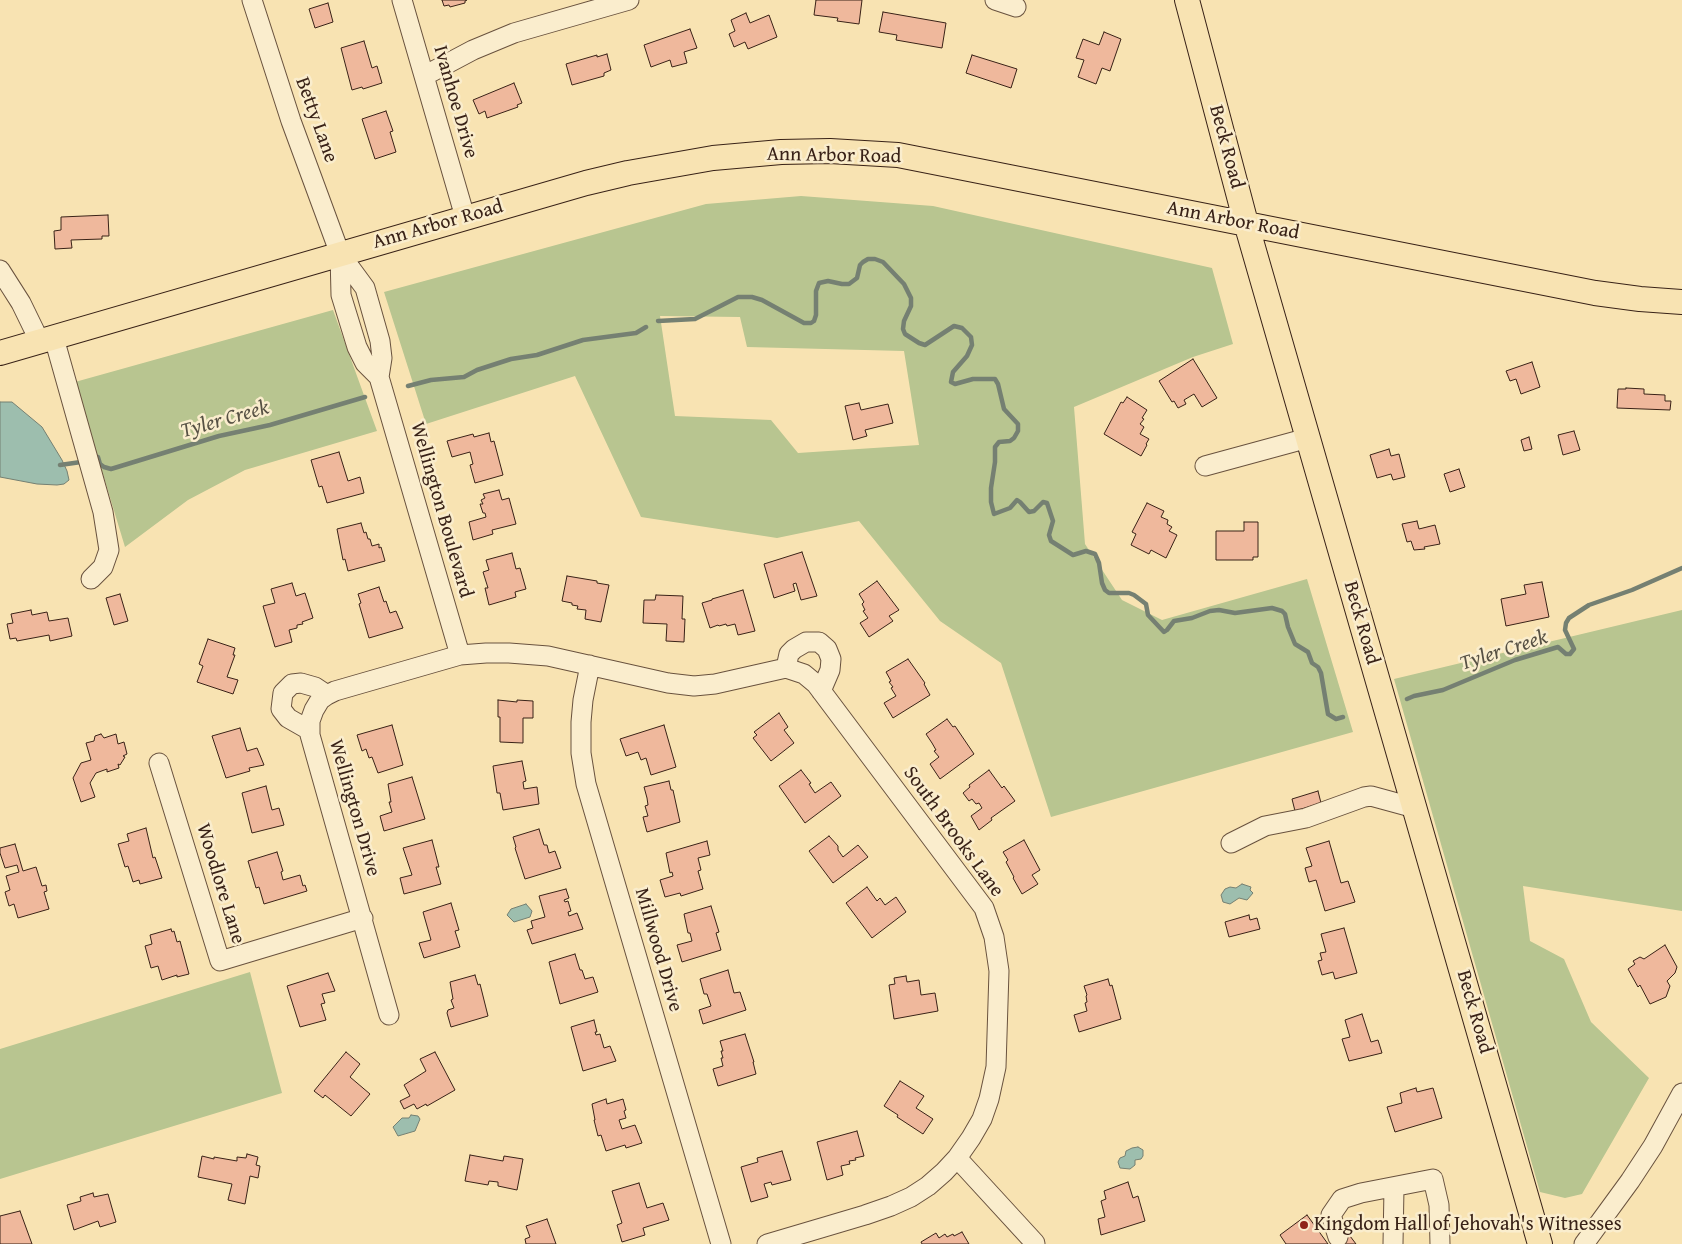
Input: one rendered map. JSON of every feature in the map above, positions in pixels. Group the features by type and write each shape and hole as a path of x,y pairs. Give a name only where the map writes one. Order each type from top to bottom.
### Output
{"main road":[{"name":"Beck Road","path":"1187,0 1246,223 1540,1244"},
{"name":"Ann Arbor Road","path":"0,353 586,183 670,165 744,154 830,151 898,155 1594,293 1682,302"}],"street":[{"name":"Betty Lane","path":"252,0 291,121 340,254"},
{"name":"Ivanhoe Drive","path":"402,0 465,217"},
{"path":"424,76 473,50 514,33 629,0"},
{"path":"995,0 1016,7"},
{"name":"Wellington Boulevard","path":"340,254 341,295 357,347 365,363 379,377 460,655"},
{"path":"0,270 47,340 103,512 108,550 103,567 91,579"},
{"path":"1205,466 1308,438"},
{"path":"309,730 288,718 281,708 283,693 292,684 301,683 315,687 327,695 335,691 460,655 486,653 530,654 590,665 668,683 694,686 715,684 786,668 790,654 799,646 812,641 824,645 829,653 831,664 821,691"},
{"name":"Millwood Drive","path":"590,665 582,700 581,722 581,753 586,784 721,1244"},
{"name":"South Brooks Lane","path":"767,1244 891,1206 928,1186 957,1158 982,1119 994,1078 999,971 994,937 984,908 821,691 804,674 786,668"},
{"name":"Wellington Drive","path":"327,695 314,710 309,730 389,1015"},
{"name":"Woodlore Lane","path":"160,763 220,961 363,918"},
{"path":"1230,843 1265,826 1306,818 1364,797 1371,796 1415,808"},
{"path":"1584,1244 1653,1146 1682,1093"},
{"path":"957,1158 1035,1243"},
{"path":"1338,1237 1331,1215 1342,1199 1361,1193 1433,1179 1440,1205 1440,1244"},
{"path":"1393,1244 1394,1188"}],"green space":[{"path":"801,196 933,206 1212,268 1233,344 1193,357 1074,407 1085,544 1122,600 1162,620 1307,579 1353,732 1051,817 1001,663 940,621 859,521 777,538 641,517 575,376 426,424 384,292 706,204","holes":["660,316 740,317 747,347 904,351 919,445 798,453 771,420 675,416"]},
{"path":"333,310 377,431 245,470 188,500 125,547 75,382"},
{"path":"1682,610 1682,911 1523,886 1530,941 1564,959 1591,1022 1649,1078 1582,1194 1565,1198 1540,1192 1394,679"},
{"path":"250,972 282,1093 0,1179 0,1049"}],"shaded area":[{"path":"0,402 12,402 42,427 62,460 69,480 64,484 57,485 37,484 0,477"},
{"path":"1242,884 1251,887 1250,890 1253,893 1247,900 1239,898 1230,904 1223,902 1221,895 1225,889 1230,887 1236,888"},
{"path":"526,904 532,911 530,917 514,922 507,915 511,909"},
{"path":"411,1115 418,1116 420,1119 415,1131 398,1136 393,1127 402,1118 409,1118"},
{"path":"1138,1147 1143,1150 1141,1159 1135,1160 1135,1165 1130,1169 1120,1168 1118,1162 1120,1158 1125,1156 1126,1151"}],"building":[{"path":"442,0 467,0 465,3 450,7 449,5 444,6"},
{"path":"816,0 862,0 859,24 837,21 838,18 814,15"},
{"path":"328,3 333,22 315,28 309,9"},
{"path":"883,12 946,23 942,48 896,40 897,35 879,32"},
{"path":"746,13 750,23 769,15 777,37 748,49 745,42 734,47 729,34 735,31 731,20"},
{"path":"690,29 697,48 684,52 687,63 672,67 670,60 651,67 644,45"},
{"path":"1104,32 1121,39 1110,71 1102,68 1096,84 1078,77 1084,60 1076,58 1083,39 1099,45"},
{"path":"364,41 372,68 377,66 382,83 363,89 362,87 352,90 341,48"},
{"path":"607,54 611,70 604,73 604,76 572,85 566,64"},
{"path":"972,55 1017,69 1011,88 966,73"},
{"path":"514,83 522,103 517,105 518,107 487,118 485,111 479,114 473,100"},
{"path":"386,111 393,131 390,132 396,152 375,159 362,119"},
{"path":"108,215 109,236 102,236 102,239 71,240 72,248 55,249 54,231 61,230 61,217"},
{"path":"1193,359 1217,398 1202,407 1194,394 1184,400 1186,404 1178,408 1159,381"},
{"path":"1532,362 1540,387 1521,394 1516,379 1510,381 1506,371"},
{"path":"1618,389 1644,389 1644,394 1665,395 1665,401 1671,401 1670,410 1617,408"},
{"path":"1127,397 1147,410 1140,424 1144,427 1140,434 1149,439 1141,456 1104,434 1121,402 1123,403"},
{"path":"859,403 861,410 888,404 893,423 865,430 867,436 853,440 845,406"},
{"path":"1574,431 1580,450 1563,455 1558,435"},
{"path":"489,433 491,442 494,441 503,475 475,483 470,465 473,464 470,452 452,457 447,441 473,434 474,437"},
{"path":"1529,437 1532,449 1524,451 1521,440"},
{"path":"1389,449 1391,456 1399,454 1405,477 1393,480 1391,474 1377,478 1370,455"},
{"path":"339,452 348,481 360,477 364,493 327,503 322,486 319,487 311,460"},
{"path":"1459,469 1465,487 1450,492 1444,474"},
{"path":"499,490 502,500 509,498 516,524 492,530 493,534 473,540 469,522 486,517 480,504 483,504 481,500 485,498 483,494"},
{"path":"1147,503 1164,511 1161,517 1168,520 1167,524 1172,527 1169,531 1177,535 1166,558 1151,550 1149,554 1131,545 1136,534 1132,532"},
{"path":"1417,521 1419,529 1435,525 1440,544 1414,550 1411,541 1407,542 1402,524"},
{"path":"1244,522 1258,522 1258,557 1253,557 1253,560 1216,560 1216,531 1244,531"},
{"path":"361,523 364,533 366,532 372,546 379,544 379,548 381,547 385,561 348,571 345,559 343,560 337,529"},
{"path":"802,552 817,596 801,600 796,583 793,584 795,591 774,598 764,564"},
{"path":"512,553 516,569 520,568 526,589 515,592 516,597 489,605 485,588 488,588 483,572 489,570 486,560"},
{"path":"567,576 609,585 601,622 585,619 586,610 577,609 578,606 562,601"},
{"path":"877,581 899,610 889,616 893,621 869,637 860,623 868,618 863,611 865,610 862,604 864,602 859,594"},
{"path":"1542,582 1549,617 1506,626 1501,599 1526,594 1524,585"},
{"path":"292,583 296,596 305,593 313,618 297,625 297,628 289,630 292,642 275,647 263,606 275,603 271,589"},
{"path":"379,587 390,613 396,611 403,628 369,638 358,594"},
{"path":"743,590 755,631 738,635 735,624 727,626 726,624 718,625 710,628 702,603"},
{"path":"120,594 128,621 114,625 106,598"},
{"path":"656,595 683,596 684,642 666,641 667,624 643,623 644,600 655,600"},
{"path":"31,610 32,615 47,612 49,621 68,618 72,636 50,641 49,635 17,641 16,638 10,639 7,624 13,623 11,614"},
{"path":"208,639 235,648 233,655 235,655 227,677 238,680 233,694 197,682 203,666 199,664"},
{"path":"908,659 925,683 930,695 893,718 884,703 896,696 891,688 893,687 889,682 891,681 886,672"},
{"path":"498,700 533,701 533,718 523,718 523,743 500,742"},
{"path":"779,713 788,727 784,730 794,743 771,761 753,738 757,735 754,732"},
{"path":"947,719 953,727 955,726 974,754 940,779 930,764 939,757 926,734"},
{"path":"392,725 403,765 378,773 372,757 369,758 366,749 362,751 357,735"},
{"path":"664,725 676,767 651,775 646,758 641,760 638,752 626,756 620,739"},
{"path":"240,728 247,751 257,748 264,765 249,768 250,771 226,778 212,736"},
{"path":"101,734 104,738 116,734 118,744 124,742 127,754 123,756 125,757 120,765 118,764 119,768 107,772 107,769 96,773 90,783 95,797 81,802 73,778 81,763 91,760 86,743 94,741 95,736"},
{"path":"522,761 526,781 523,782 524,789 537,787 539,804 503,810 500,793 497,793 493,766"},
{"path":"801,770 811,783 809,784 815,793 831,782 841,796 805,823 779,786"},
{"path":"989,770 1002,788 1004,786 1015,801 991,818 992,820 979,830 971,816 982,808 979,803 976,804 972,799 969,801 963,793 970,787 969,785"},
{"path":"412,777 425,819 384,831 380,816 392,812 389,802 391,802 388,784"},
{"path":"669,781 671,790 673,790 680,822 647,832 643,817 648,816 645,806 648,805 644,787"},
{"path":"266,786 272,810 279,808 284,825 252,833 242,793"},
{"path":"1318,791 1321,803 1295,811 1292,799"},
{"path":"146,828 153,858 155,857 162,878 140,884 139,880 133,882 128,866 125,867 118,844 129,841 127,834"},
{"path":"539,829 544,845 547,845 549,853 555,851 561,868 525,879 513,837"},
{"path":"829,836 838,846 838,850 843,857 858,845 868,857 833,883 809,851"},
{"path":"432,840 441,884 404,894 400,878 412,875 403,848"},
{"path":"1024,840 1040,870 1032,875 1038,884 1022,894 1013,878 1006,862 1008,860 1003,852"},
{"path":"707,841 710,855 698,858 701,870 698,871 703,889 681,896 680,893 665,897 660,880 673,876 672,872 670,873 666,853"},
{"path":"1329,841 1341,883 1348,881 1355,902 1325,911 1316,880 1309,882 1305,868 1312,866 1306,848"},
{"path":"15,844 23,871 36,867 42,886 46,885 47,891 44,892 49,909 18,918 14,904 9,906 5,892 10,890 6,876 19,872 17,865 5,868 0,853 0,848"},
{"path":"277,852 283,871 281,872 283,880 300,875 303,886 305,885 307,891 264,904 259,887 256,888 248,861"},
{"path":"867,887 877,901 880,898 885,905 896,897 906,912 872,938 846,903"},
{"path":"566,889 569,898 564,900 565,902 568,901 571,911 568,912 569,916 577,913 583,929 532,944 527,930 533,928 531,921 545,917 539,896"},
{"path":"451,903 459,930 455,931 460,947 424,958 419,943 431,940 423,912"},
{"path":"711,906 719,932 716,933 721,950 682,962 677,945 692,941 690,933 688,933 684,914"},
{"path":"1249,915 1250,920 1257,918 1260,929 1229,937 1225,922"},
{"path":"1344,928 1357,973 1335,979 1333,972 1322,975 1318,961 1322,960 1320,953 1326,952 1321,934"},
{"path":"171,929 172,932 174,931 177,942 180,941 189,974 177,977 177,975 162,980 158,966 151,968 145,946 152,944 150,935"},
{"path":"1665,945 1677,967 1675,973 1667,981 1670,986 1666,997 1650,1004 1640,985 1638,987 1628,969 1635,964 1633,961 1640,957 1644,959"},
{"path":"575,954 585,979 593,977 598,992 560,1004 549,962"},
{"path":"728,970 734,993 740,992 746,1010 703,1024 699,1010 711,1006 707,994 704,994 700,979"},
{"path":"328,973 335,991 322,994 325,1003 321,1004 326,1020 300,1027 287,986"},
{"path":"475,975 478,985 480,984 488,1016 451,1027 447,1013 448,1010 454,1008 451,1000 453,999 450,982"},
{"path":"906,976 907,982 919,980 921,995 935,993 938,1011 894,1019 889,985 895,984 894,978"},
{"path":"1108,979 1110,986 1112,985 1121,1019 1079,1032 1074,1015 1087,1011 1085,1003 1087,1002 1087,995 1084,986"},
{"path":"1362,1014 1371,1042 1378,1040 1382,1053 1349,1061 1342,1039 1350,1037 1345,1020"},
{"path":"594,1020 596,1035 600,1034 604,1048 610,1046 616,1061 583,1071 571,1027"},
{"path":"745,1034 756,1074 718,1086 713,1069 723,1066 721,1051 723,1051 720,1041"},
{"path":"346,1052 360,1064 350,1077 370,1094 351,1116 325,1095 323,1098 314,1091"},
{"path":"435,1052 455,1090 427,1106 426,1104 417,1109 414,1104 404,1109 400,1101 410,1096 404,1085 426,1071 420,1059"},
{"path":"900,1081 924,1096 916,1108 933,1119 923,1134 884,1106"},
{"path":"1416,1088 1417,1092 1433,1088 1442,1118 1395,1132 1387,1107 1402,1103 1400,1093"},
{"path":"606,1099 607,1104 623,1099 626,1118 619,1120 622,1129 635,1125 642,1143 626,1148 625,1145 606,1151 601,1135 598,1136 592,1104"},
{"path":"857,1131 864,1156 849,1161 850,1164 841,1166 843,1175 827,1180 817,1142"},
{"path":"782,1151 791,1180 772,1185 771,1182 764,1184 768,1197 751,1202 741,1167 758,1162 757,1158"},
{"path":"247,1154 258,1157 256,1165 260,1166 258,1178 250,1176 245,1204 228,1200 232,1184 198,1177 202,1156 237,1161 237,1157 246,1158"},
{"path":"470,1155 503,1161 504,1156 523,1159 517,1190 498,1186 498,1182 489,1181 488,1185 465,1181"},
{"path":"1128,1182 1133,1198 1138,1196 1145,1221 1101,1235 1098,1219 1105,1217 1101,1201 1106,1199 1104,1191"},
{"path":"639,1183 647,1208 663,1203 669,1220 643,1228 645,1235 622,1242 617,1225 622,1223 612,1191"},
{"path":"93,1193 94,1197 108,1194 116,1222 100,1227 98,1221 74,1230 67,1205 81,1201 80,1197"},
{"path":"20,1211 32,1244 0,1244 0,1216"},
{"name":"Kingdom Hall of Jehovah's Witnesses","path":"1307,1215 1328,1244 1286,1244 1280,1235"},
{"path":"547,1219 556,1244 526,1244 525,1239 530,1237 526,1226"},
{"path":"962,1232 969,1244 922,1244 921,1242 936,1233 939,1238 945,1234 947,1237"},
{"name":"Kingdom Hall of Jehovah's Witnesses","path":"1347,1232 1356,1244 1330,1244"}],"waterway":[{"name":"Tyler Creek","path":"658,321 695,319 738,297 752,297 762,300 804,323 811,323 816,315 816,291 819,283 828,281 849,284 857,278 860,265 863,262 868,259 883,262 904,284 911,298 911,306 904,321 903,329 905,334 925,345 954,326 962,328 971,337 972,345 967,356 953,372 951,382 955,384 973,379 995,379 1004,409 1018,424 1018,431 1014,438 1010,441 999,442 995,447 991,488 991,502 994,514 1010,508 1017,500 1029,512 1034,511 1043,502 1047,503 1053,521 1049,535 1051,541 1073,555 1086,551 1095,554 1105,590 1109,593 1129,593 1134,595 1146,604 1148,615 1164,632 1174,621 1192,618 1210,611 1219,610 1235,613 1272,608 1282,611 1285,614 1295,644 1308,652 1312,663 1318,667 1321,673 1328,714 1336,719 1343,717"},
{"name":"Tyler Creek","path":"408,386 431,380 464,377 477,370 511,359 537,355 583,340 636,333 646,327"},
{"name":"Tyler Creek","path":"98,457 100,464 111,469 219,436 270,425 365,397"},
{"name":"Tyler Creek","path":"60,465 81,462"},
{"name":"Tyler Creek","path":"1407,699 1443,690 1515,660 1558,647 1566,654 1570,654 1574,649 1565,630 1569,618 1589,605 1632,590 1682,568"}],"place":[{"name":"Kingdom Hall of Jehovah's Witnesses","path":"1304,1225"}]}
